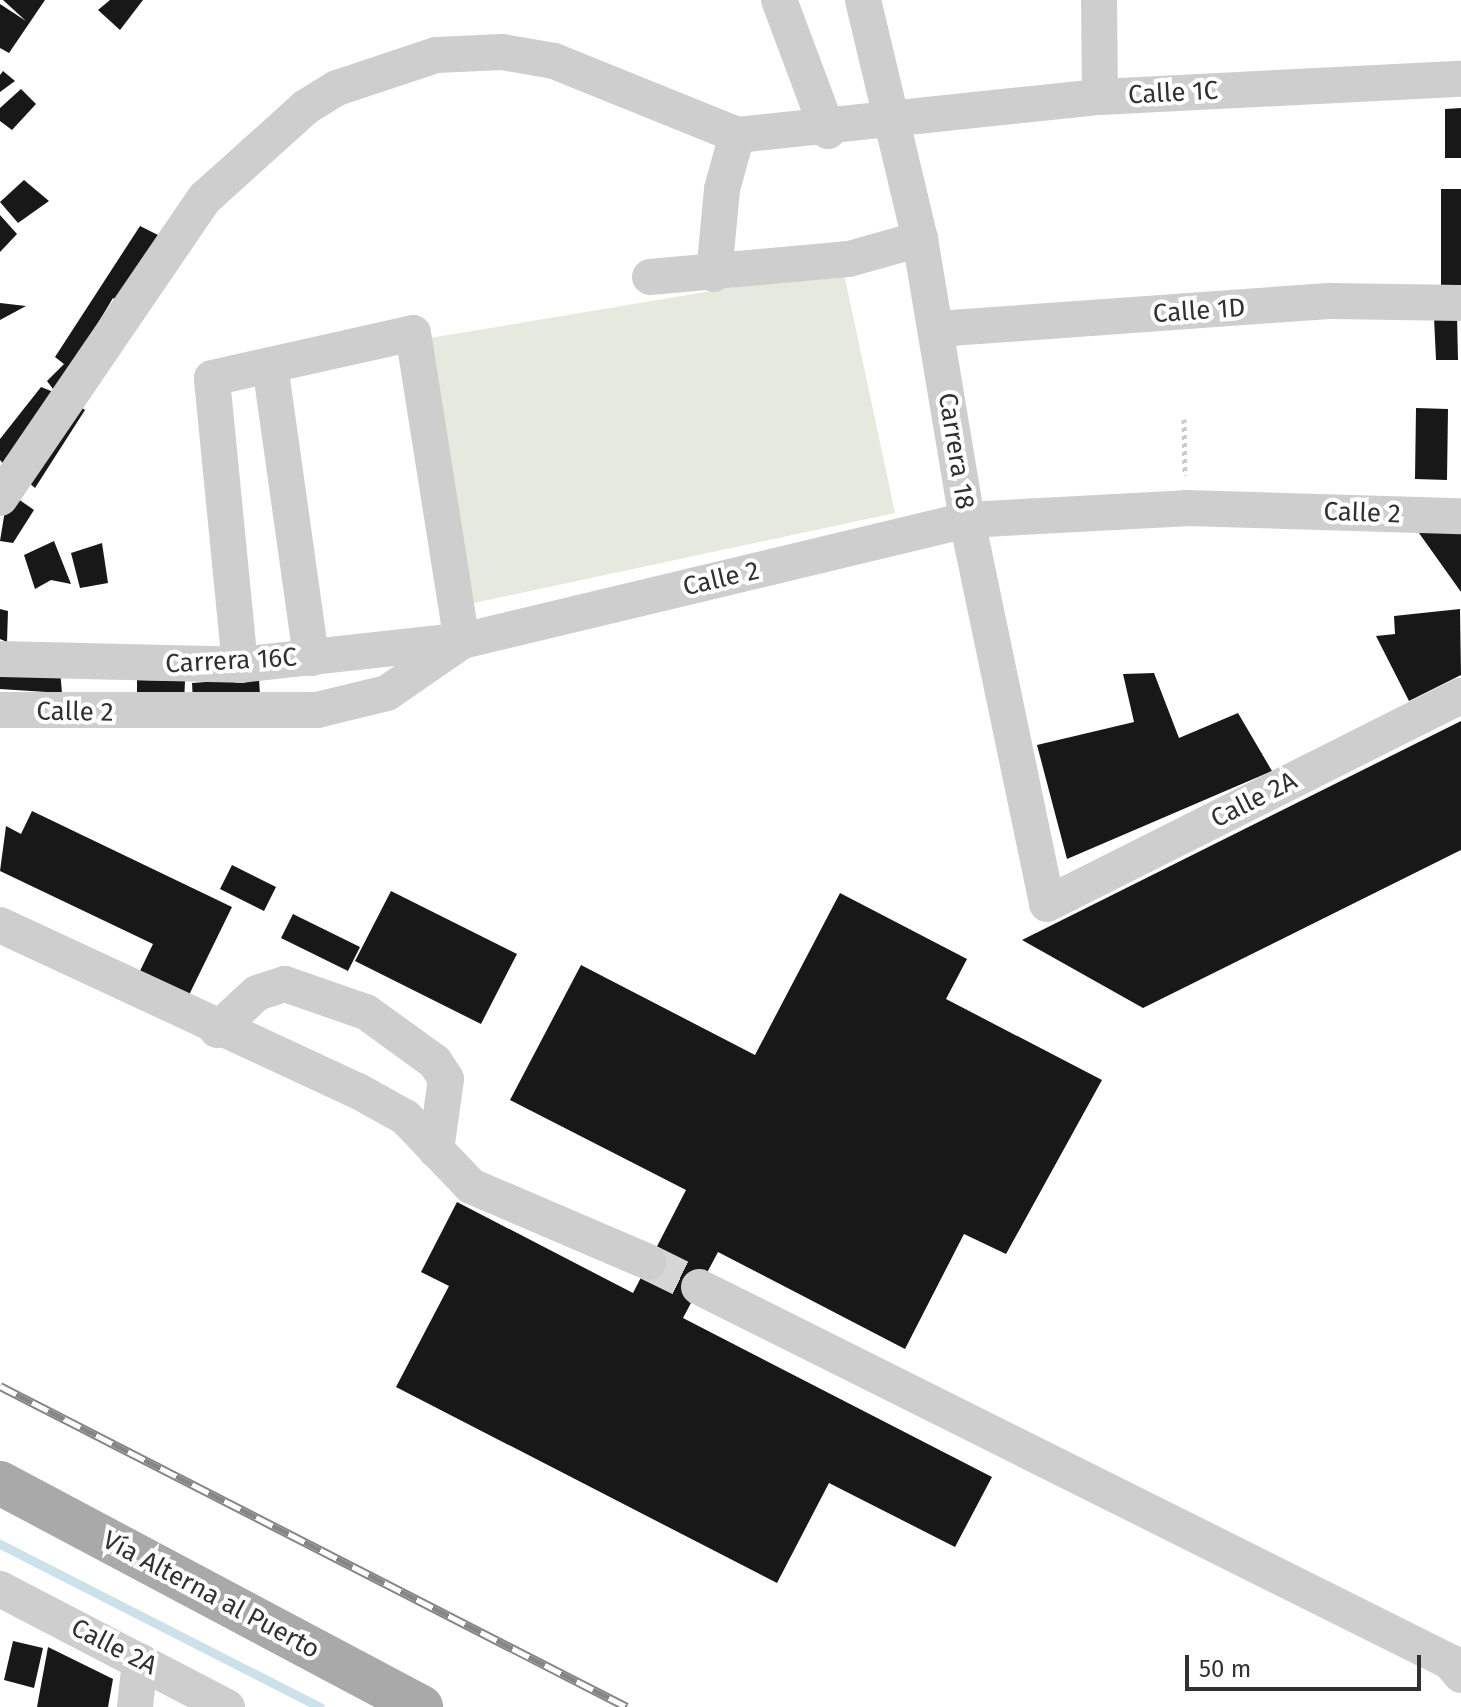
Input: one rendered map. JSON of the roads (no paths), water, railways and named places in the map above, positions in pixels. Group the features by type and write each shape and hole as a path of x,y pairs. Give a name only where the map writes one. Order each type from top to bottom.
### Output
{"main road":[{"name":"Vía Alterna al Puerto","path":"0,1483 421,1707"}],"street":[{"path":"779,0 828,131"},
{"name":"Carrera 18","path":"863,0 886,118 920,239 967,520 1047,904"},
{"path":"1099,0 1100,97"},
{"path":"0,498 205,198 306,107 337,88 436,55 502,52 554,61 737,135 722,189 714,274"},
{"name":"Calle 1C","path":"737,135 828,131 886,118 1100,97 1461,79"},
{"path":"650,277 714,274 849,259 920,239"},
{"name":"Calle 1D","path":"937,329 1332,301 1461,303"},
{"path":"240,665 212,378 413,333 462,641"},
{"path":"270,365 311,658"},
{"name":"Calle 2","path":"0,710 317,710 387,693 462,641 967,520 1186,508 1461,516"},
{"name":"Carrera 16C","path":"0,659 240,665 462,641"},
{"name":"Calle 2A","path":"1047,904 1461,696"},
{"path":"0,925 393,1111 471,1186 648,1262"},
{"path":"217,1030 257,993 285,984 366,1012 435,1062 446,1079 436,1150"},
{"path":"699,1287 1450,1662 1461,1675"},
{"name":"Calle 2A","path":"0,1589 227,1707"},
{"path":"135,1707 140,1661"}],"waterway":[{"path":"0,1544 320,1707"}],"tunnel":[{"path":"648,1262 699,1287"}],"railway":[{"path":"0,1386 627,1707"}]}
